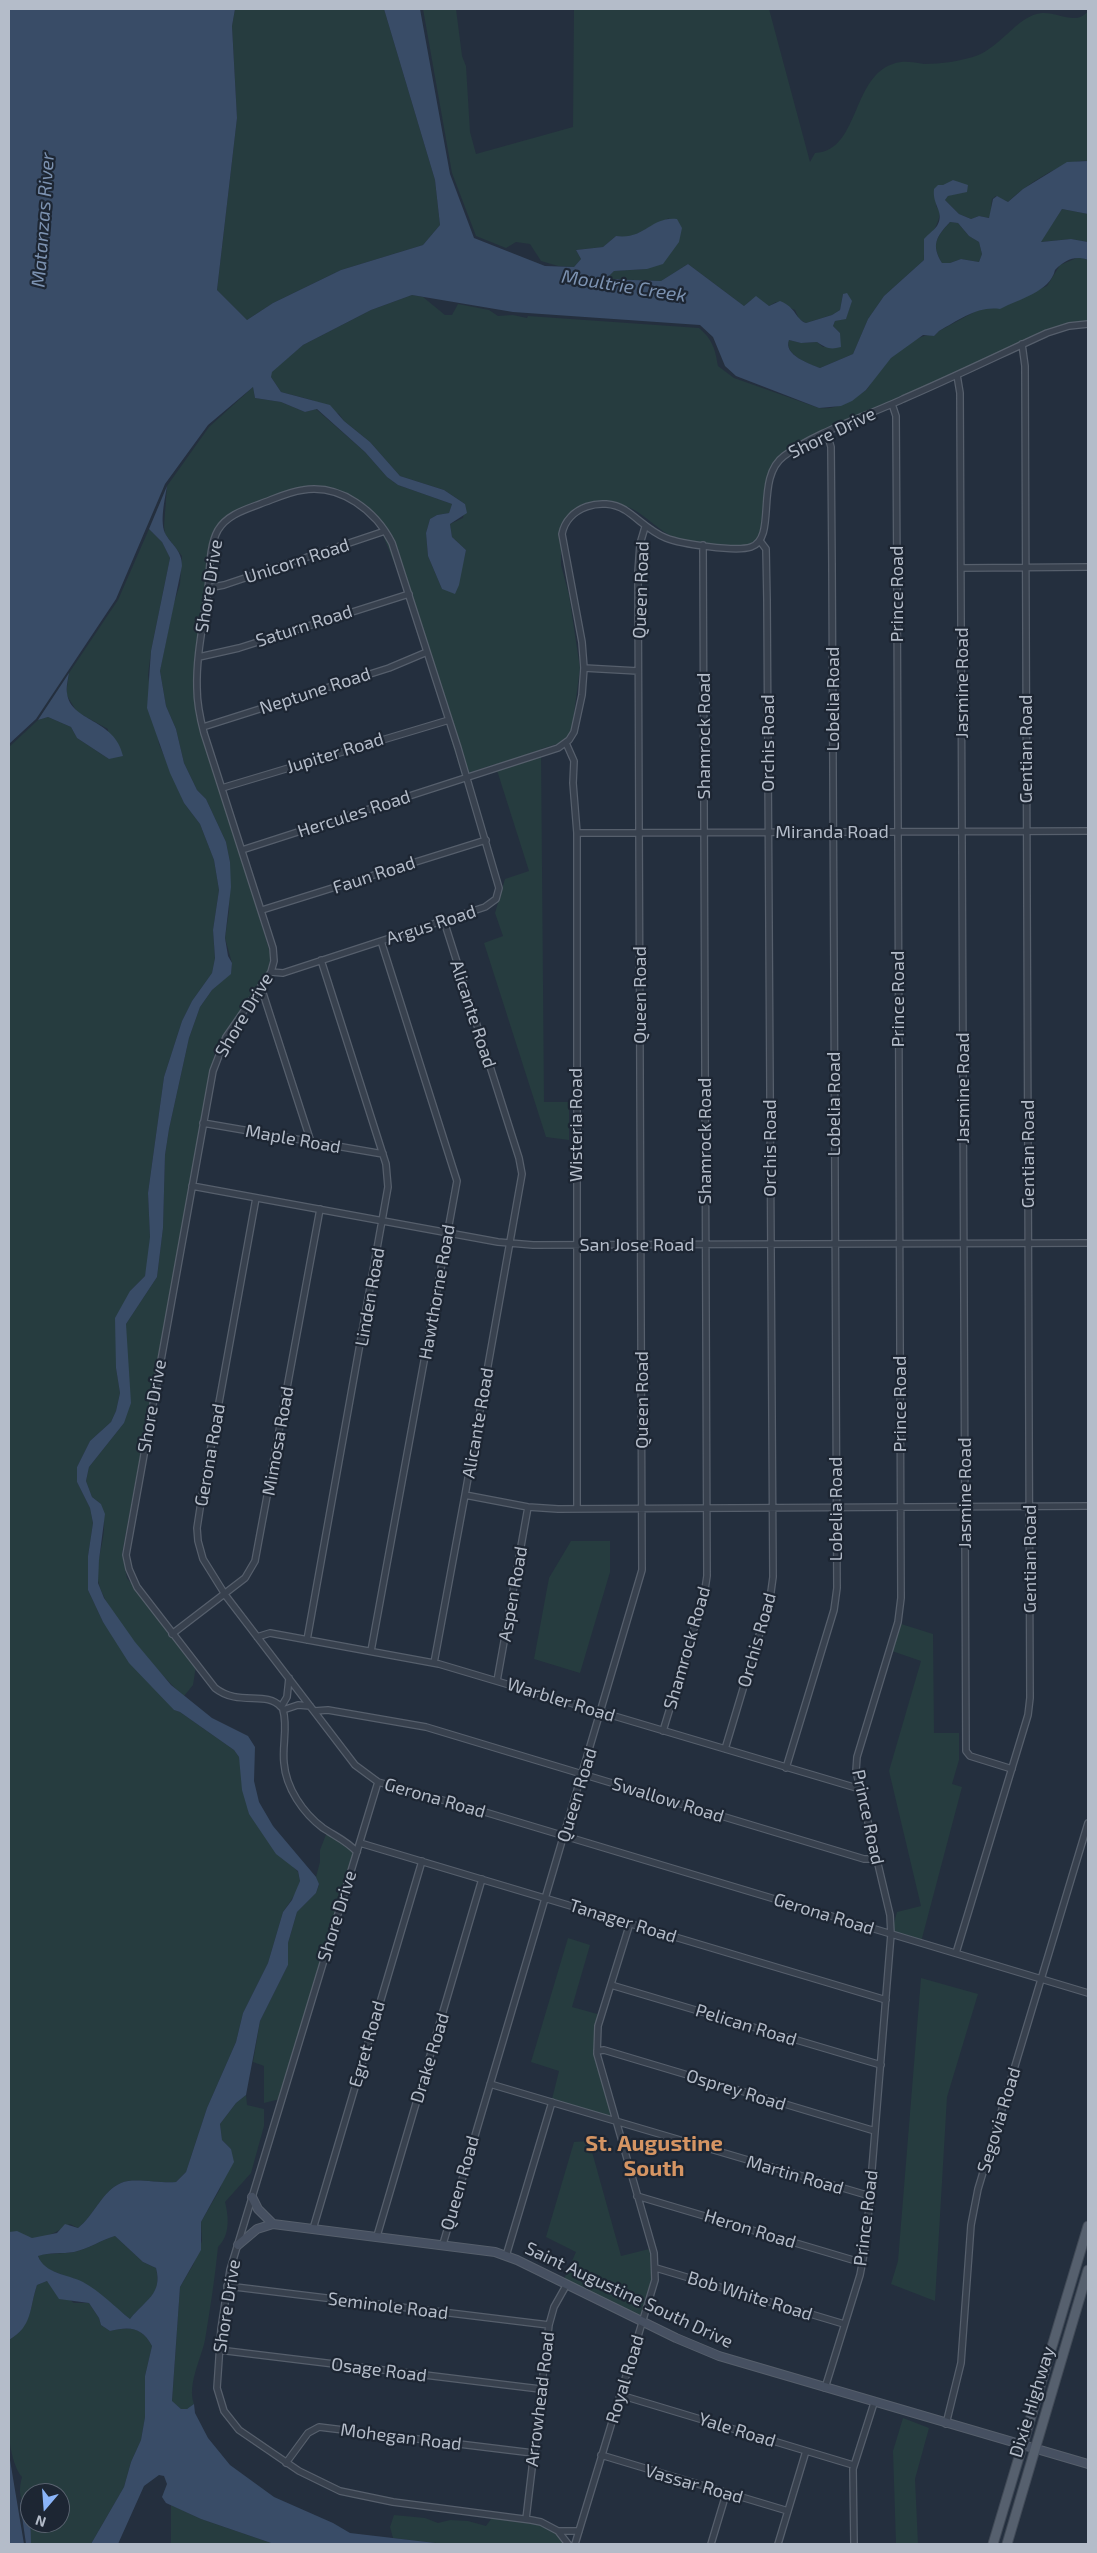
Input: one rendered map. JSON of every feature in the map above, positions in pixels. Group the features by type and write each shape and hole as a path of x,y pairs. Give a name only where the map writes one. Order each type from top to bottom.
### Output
{"main road":[{"name":"Dixie Highway","path":"993,2544 1088,2226"},
{"name":"Dixie Highway","path":"1007,2544 1088,2270"}],"street":[{"name":"Shore Drive","path":"760,541 765,531 767,485 774,467 784,456 827,433 1022,344 1060,329 1088,324"},
{"name":"Gentian Road","path":"956,1953 1028,1715 1030,1698 1025,366 1022,344"},
{"name":"Jasmine Road","path":"957,375 960,393 966,1750 970,1756 1012,1769"},
{"name":"Prince Road","path":"825,2388 863,2263 892,1934 890,1915 856,1771 857,1757 900,1610 896,416 892,404"},
{"name":"Lobelia Road","path":"786,1768 834,1610 836,1588 831,447 827,433"},
{"name":"Shore Drive","path":"289,1678 287,1697 282,1707 269,1700 239,1699 226,1696 210,1683 172,1634 132,1578 128,1564 127,1545 213,1071 220,1048 271,972 274,961 273,948 262,910 202,727 196,687 214,539 224,522 236,514 288,493 317,489 340,494 364,508 385,531 395,550 466,777"},
{"path":"466,777 558,748 573,735 584,668 582,642 562,541 564,524 577,511 602,505 625,510 645,527 667,539 703,545 745,548 760,541"},
{"name":"Queen Road","path":"443,2244 641,1581 642,1245 638,671 639,553 645,527"},
{"name":"Unicorn Road","path":"208,588 224,585 318,555 385,531"},
{"name":"Orchis Road","path":"725,1750 770,1600 773,1577 767,572 766,549 760,541"},
{"name":"Shamrock Road","path":"663,1731 706,1587 703,545"},
{"path":"961,568 1088,567"},
{"name":"Saturn Road","path":"199,657 239,648 409,594"},
{"name":"Neptune Road","path":"202,727 390,668 427,652"},
{"path":"584,668 638,671"},
{"name":"Jupiter Road","path":"222,788 449,720"},
{"name":"Wisteria Road","path":"566,743 574,761 573,783 576,833 578,1508"},
{"name":"Argus Road","path":"271,972 283,973 444,921 488,906 496,899 499,888 466,777"},
{"name":"Hercules Road","path":"242,850 466,777"},
{"name":"Miranda Road","path":"576,833 1088,831"},
{"name":"Faun Road","path":"262,910 486,840"},
{"name":"Alicante Road","path":"444,921 520,1158 522,1174 465,1495 528,1507 578,1508 1088,1506"},
{"name":"Hawthorne Road","path":"371,1651 457,1176 381,941"},
{"name":"Linden Road","path":"307,1640 384,1221 388,1187 382,1154 321,960"},
{"path":"261,987 311,1142"},
{"name":"Maple Road","path":"203,1123 382,1154"},
{"name":"San Jose Road","path":"192,1186 511,1244 1088,1243"},
{"name":"Gerona Road","path":"256,1198 197,1528 204,1559 225,1594 355,1765 378,1782 1088,1993"},
{"name":"Mimosa Road","path":"172,1634 245,1578 256,1561 320,1209"},
{"path":"434,1663 465,1495"},
{"name":"Aspen Road","path":"497,1681 528,1507"},
{"name":"Warbler Road","path":"257,1637 270,1633 434,1663 860,1789"},
{"name":"Swallow Road","path":"283,1710 298,1705 312,1709 328,1710 426,1727 864,1859 877,1859"},
{"name":"Shore Drive","path":"283,1710 284,1764 293,1792 316,1822 345,1840 357,1852"},
{"name":"Shore Drive","path":"378,1782 238,2244 227,2286 219,2350 217,2388 224,2411 239,2430 286,2463 332,2488 354,2495 393,2502 541,2522 558,2531 568,2544"},
{"name":"Segovia Road","path":"946,2424 962,2363 974,2207 1088,1823"},
{"name":"Tanager Road","path":"360,1843 886,2000"},
{"name":"Egret Road","path":"313,2229 422,1861"},
{"name":"Drake Road","path":"377,2236 482,1879"},
{"name":"Royal Road","path":"575,2544 654,2285 656,2268 654,2253 597,2051 598,2026 630,1923"},
{"name":"Pelican Road","path":"611,1985 881,2065"},
{"name":"Osprey Road","path":"597,2051 604,2050 875,2130"},
{"name":"Martin Road","path":"490,2084 870,2196"},
{"path":"506,2256 552,2102"},
{"path":"238,2244 257,2229 273,2224 258,2210 252,2196"},
{"name":"Heron Road","path":"637,2196 863,2263"},
{"name":"Saint Augustine South Drive","path":"273,2224 443,2244 506,2256 719,2356 1088,2464"},
{"name":"Bob White Road","path":"656,2268 844,2324"},
{"name":"Arrowhead Road","path":"526,2519 549,2325 556,2302 567,2284"},
{"name":"Seminole Road","path":"227,2286 549,2325"},
{"name":"Osage Road","path":"219,2350 540,2389"},
{"name":"Yale Road","path":"620,2395 853,2465"},
{"path":"854,2544 853,2465 874,2402"},
{"name":"Mohegan Road","path":"286,2463 308,2433 319,2427 533,2453"},
{"path":"778,2544 806,2451"},
{"name":"Vassar Road","path":"601,2455 726,2494 788,2511"},
{"path":"711,2544 726,2494"},
{"name":"Shore Drive","path":"558,2531 578,2530"}],"green space":[{"path":"235,9 384,9 435,180 440,225 423,245 341,270 273,303 247,320 217,290 237,118 232,26"},
{"path":"423,9 456,9 462,56 466,66 470,132 476,154 573,127 574,9 769,9 810,162 815,153 830,149 841,139 864,93 873,79 885,68 901,62 930,64 970,58 985,52 1017,25 1033,15 1048,13 1078,18 1088,11 1088,161 1079,161 1057,168 1024,188 1008,202 996,196 992,199 990,218 979,216 971,219 959,214 945,200 948,196 960,192 960,184 953,180 943,186 936,206 940,211 939,218 928,240 924,252 924,260 884,296 868,319 853,354 820,368 794,354 788,345 789,340 801,343 817,342 823,347 840,341 840,333 833,326 835,321 846,318 851,302 843,294 840,310 832,315 806,323 799,319 795,310 776,302 769,306 751,300 744,306 688,264 661,281 606,279 614,271 647,269 669,218 628,238 616,236 603,247 576,250 581,259 574,267 558,266 541,261 530,244 516,242 506,248 476,236 452,173"},
{"path":"1062,209 1088,214 1088,242 1071,239 1040,242"},
{"path":"950,222 958,223 969,236 979,242 982,254 979,262 961,259 950,263 942,263 936,246 938,237"},
{"path":"1079,257 1088,260 1088,323 1062,325 1004,350 778,457 769,471 760,541 751,547 728,551 691,545 669,535 644,516 628,507 600,503 582,504 561,535 561,565 569,595 580,668 572,729 567,741 541,749 544,1102 569,1102 569,1140 546,1137 484,943 503,936 495,913 505,879 529,871 495,764 462,775 406,592 376,518 350,499 321,490 303,492 226,517 217,529 195,692 221,788 271,956 267,976 229,1026 215,1051 122,1554 127,1578 196,1666 193,1685 184,1696 149,1660 123,1627 103,1596 99,1584 98,1562 104,1534 104,1518 101,1504 92,1497 86,1481 89,1467 124,1423 126,1324 157,1277 163,1228 165,1155 189,1038 200,1007 212,990 231,973 232,963 225,938 229,911 230,862 226,842 206,799 197,790 184,763 176,729 166,706 160,671 173,606 180,584 182,556 165,534 167,486 209,427 253,387 255,398 281,402 305,412 316,409 365,452 387,477 398,485 452,504 449,513 437,515 430,519 426,533 428,556 442,589 461,569 464,558 466,550 452,537 450,524 463,518 465,504 444,490 400,476 370,442 344,421 339,414 312,400 281,392 271,377 271,372 303,345 371,310 412,295 423,297 445,315 452,315 458,304 489,310 498,316 513,315 527,318 528,316 699,328 713,345 718,366 734,378 819,408 832,408 849,401 865,391 870,386 875,375 886,363 911,342 927,335 934,336 939,331 980,309 996,308 1047,286 1060,265"},
{"path":"149,529 162,542 170,558 148,675 159,744 184,803 200,824 214,860 219,890 213,930 215,958 212,973 192,1001 182,1021 164,1077 148,1193 149,1260 145,1276 130,1291 116,1368 120,1393 116,1411 111,1422 90,1441 77,1467 77,1482 90,1508 93,1523 88,1556 88,1590 103,1622 174,1710 180,1712 234,1750 239,1757 249,1814 298,1872 300,1881 296,1893 283,1912 268,1963 243,2013 236,2042 207,2108 186,2172 176,2182 126,2181 121,2183 103,2198 78,2228 70,2224 47,2236 32,2238 16,2232 9,2232 9,747 38,720 48,717 71,727 77,738 109,759 108,729 77,712 66,694 69,673 118,600"},
{"path":"571,1541 610,1541 610,1572 580,1673 534,1659 549,1578"},
{"path":"898,1623 933,1634 934,1733 959,1733 959,1760 952,1784 962,1787 921,1942 891,1934 897,1912 921,1906 889,1771 921,1661 889,1650"},
{"path":"327,1832 353,1843 354,1851 280,2099 264,2103 264,2066 253,2062 260,2021 288,1965 288,1943 297,1912 316,1893 319,1885 316,1877 320,1862 320,1850"},
{"path":"568,1938 590,1945 572,2007 601,2015 597,2049 617,2120 551,2103 559,2071 531,2062"},
{"path":"921,1978 978,1994 947,2097 935,2301 891,2284 898,2261"},
{"path":"246,2095 247,2105 264,2109 264,2126 251,2173 225,2202 228,2226 225,2237 218,2247 205,2340 193,2380 192,2397 194,2404 187,2409 181,2409 172,2402 180,2287 193,2265 202,2241 201,2222 220,2189 231,2149 222,2140 220,2124 236,2103"},
{"path":"589,2141 621,2256 653,2248 657,2269 643,2318 564,2279 576,2252 546,2237 574,2142"},
{"path":"115,2236 143,2262 156,2268 158,2277 155,2291 130,2319 84,2283 47,2269 41,2263 38,2255 74,2252"},
{"path":"47,2281 74,2303 89,2303 99,2318 101,2325 110,2331 129,2329 140,2332 152,2346 145,2376 145,2417 141,2440 131,2462 124,2487 91,2544 31,2544 30,2533 70,2533 70,2483 20,2483 22,2477 15,2465 11,2449 8,2412 9,2340 26,2323 37,2285"},
{"path":"903,2418 929,2428 915,2479 918,2544 896,2544 893,2451"},
{"path":"171,2505 201,2519 274,2544 171,2544"},
{"path":"394,2515 425,2518 438,2523 450,2520 468,2521 486,2526 494,2515 515,2517 557,2530 567,2544 444,2544 393,2538 390,2527"}],"water":[{"path":"9,9 235,9 232,26 237,118 217,290 247,320 273,303 341,270 423,245 440,225 435,180 384,9 420,9 450,174 474,238 545,266 574,267 581,259 576,250 603,247 616,236 634,235 661,221 677,219 682,228 679,242 663,264 647,269 614,271 606,279 661,281 688,264 744,306 756,296 769,306 780,301 790,307 806,323 832,315 840,310 843,294 847,293 852,301 846,319 835,321 833,326 840,333 841,347 831,348 817,342 801,343 789,340 790,350 798,358 820,368 853,354 868,319 884,296 924,260 924,239 936,228 940,215 934,195 934,189 938,185 943,185 953,180 968,185 967,192 948,196 945,200 959,214 971,219 979,216 989,218 993,199 997,196 1008,202 1023,189 1067,162 1088,161 1088,214 1062,209 1041,242 1071,239 1088,242 1088,260 1074,258 1066,261 1055,270 1047,284 1033,294 1000,309 976,312 939,331 934,336 923,335 891,358 866,390 852,401 841,406 819,408 736,376 725,366 713,337 700,325 513,312 412,295 371,310 303,345 272,372 271,377 281,392 330,405 344,421 370,442 400,476 444,490 465,504 467,513 450,524 452,537 466,550 459,585 455,594 442,589 428,556 426,533 430,519 437,515 449,513 452,504 398,485 387,477 365,452 317,409 305,412 281,402 255,398 253,387 208,425 165,484 116,599 36,719 9,744","holes":["950,222 958,223 969,236 979,242 982,254 979,262 961,259 950,263 942,263 936,246 938,237"]},
{"path":"167,486 163,511 164,530 179,552 182,566 160,671 166,706 176,729 184,763 197,790 206,799 226,842 230,862 231,887 225,938 228,956 232,963 231,974 212,990 200,1007 189,1038 165,1155 163,1228 157,1277 126,1324 131,1403 124,1423 89,1467 86,1481 92,1497 101,1504 105,1514 98,1583 104,1598 135,1642 171,1685 212,1718 248,1736 255,1747 254,1781 259,1802 273,1826 316,1877 319,1884 316,1893 297,1912 288,1943 288,1965 260,2021 246,2095 236,2103 220,2124 222,2140 231,2149 234,2162 201,2222 201,2250 180,2287 172,2401 181,2409 187,2409 194,2404 195,2413 208,2438 230,2465 274,2497 333,2523 350,2533 444,2544 274,2544 201,2519 166,2503 162,2497 167,2484 164,2476 159,2475 144,2486 118,2544 91,2544 124,2487 131,2462 141,2440 145,2417 145,2376 152,2346 144,2335 135,2330 110,2331 101,2325 99,2318 89,2303 59,2299 47,2281 37,2285 26,2323 17,2335 9,2340 9,2232 17,2231 32,2238 57,2233 65,2224 78,2228 103,2198 121,2183 126,2181 176,2182 186,2172 207,2108 236,2042 243,2013 268,1963 283,1912 292,1900 300,1881 298,1871 276,1854 249,1814 242,1790 239,1757 234,1750 180,1712 174,1710 129,1663 103,1622 88,1590 88,1556 93,1523 90,1508 77,1482 77,1467 90,1441 111,1422 116,1411 120,1393 116,1368 115,1318 130,1291 145,1276 150,1237 148,1193 164,1077 182,1021 192,1001 212,973 215,958 213,930 219,890 214,860 200,824 184,803 170,773 147,708 151,651 170,558 162,542 149,529","holes":["115,2236 143,2262 156,2268 157,2284 155,2291 130,2319 90,2286 77,2279 51,2270 41,2262 38,2256 74,2252"]},
{"path":"69,673 67,691 70,702 76,710 111,734 123,756 109,759 77,738 71,727 48,717 38,720"},
{"path":"9,2454 20,2520 20,2533 22,2533 24,2544 9,2544"},
{"path":"24,2533 30,2533 31,2544 26,2544"}],"district":[{"name":"St. Augustine South","path":"654,2156"}],"water label":[{"name":"Matanzas River","path":"43,220"},
{"name":"Moultrie Creek","path":"624,286"}]}
